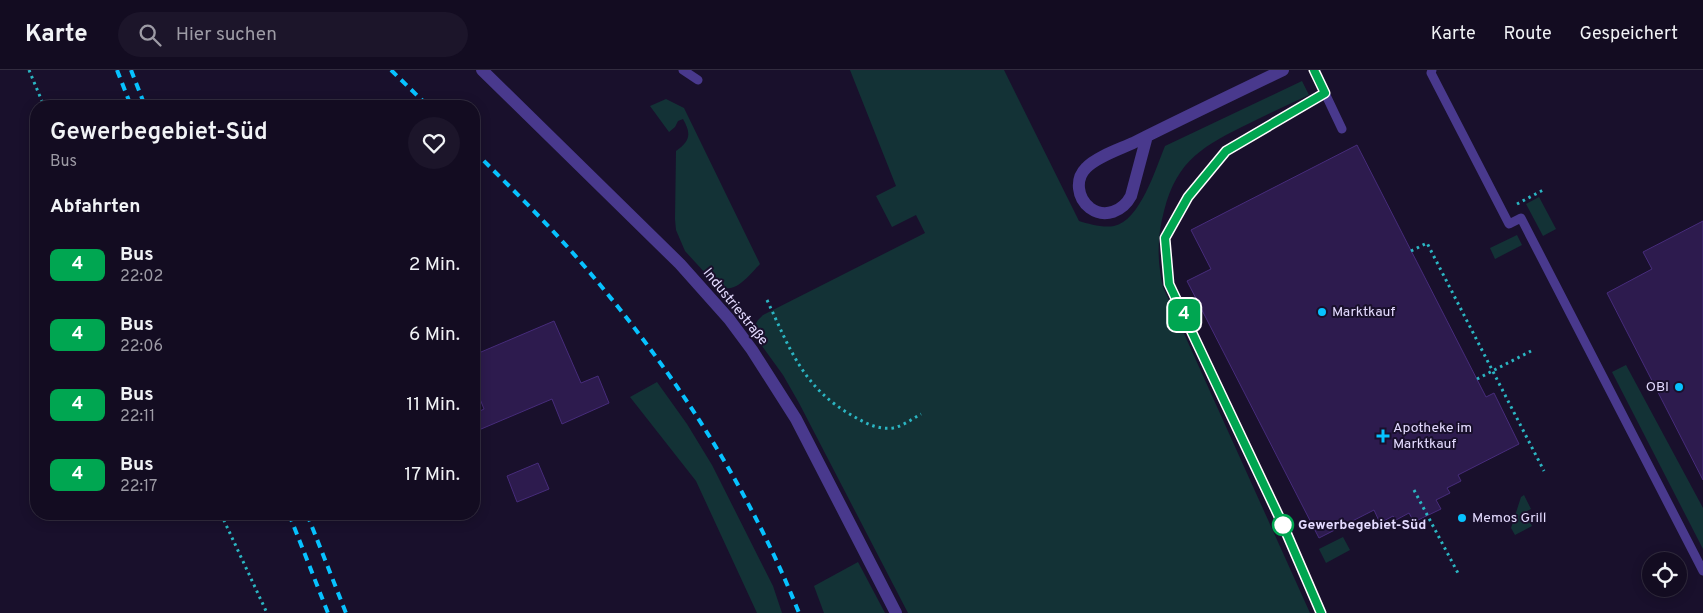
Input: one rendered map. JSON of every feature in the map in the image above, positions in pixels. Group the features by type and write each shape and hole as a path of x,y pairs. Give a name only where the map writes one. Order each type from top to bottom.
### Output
{"street":[{"name":"Industriestraße","path":"482,70 680,264 729,320 752,350 796,419 896,613"},
{"path":"1147,136 1128,202 1112,212 1100,213 1088,207 1079,191 1080,178 1091,163 1283,70"}],"lane":[{"path":"682,70 698,80"},
{"path":"1314,70 1342,129"},
{"path":"1432,70 1431,73 1509,224 1521,218 1703,571"},
{"path":"1321,613 1283,525 1169,284 1165,238 1188,197 1226,151 1325,93"}],"path":[{"path":"29,70 42,100"},
{"path":"1502,211 1545,189"},
{"path":"1411,251 1427,243 1544,471"},
{"path":"767,300 808,379 831,402 859,420 883,428 894,428 921,414"},
{"path":"1477,379 1531,352"},
{"path":"1414,490 1459,575"},
{"path":"224,520 267,613"}],"green space":[{"path":"850,70 1004,70 1079,221 1105,226 1114,226 1123,222 1132,214 1152,180 1165,146 1302,81 1309,95 1219,139 1206,147 1185,166 1170,193 1164,211 1159,249 1163,287 1310,613 908,613 799,403 783,375 757,339 755,331 755,325 763,315 925,233 916,215 892,227 876,196 896,186"},
{"path":"666,99 684,108 760,264 746,279 736,286 724,288 717,286 685,251 676,230 676,151 685,144 688,133 683,119 678,121 669,132 650,106"},
{"path":"1539,197 1556,229 1543,236 1526,204"},
{"path":"1517,235 1522,245 1495,259 1490,248"},
{"path":"1626,365 1703,508 1703,549 1612,372"},
{"path":"657,382 687,424 712,465 773,586 782,613 757,613 696,481 630,397"},
{"path":"1524,495 1531,509 1525,512 1532,526 1515,535 1511,528 1521,497"},
{"path":"1343,537 1350,550 1326,563 1319,549"},
{"path":"858,562 885,613 824,613 814,586"}],"building":[{"name":"Marktkauf","path":"1357,145 1486,397 1494,393 1519,444 1458,475 1461,481 1447,488 1450,493 1436,500 1441,509 1414,522 1409,513 1396,520 1393,516 1380,523 1374,510 1319,538 1187,281 1211,269 1191,230"},
{"name":"OBI","path":"1703,221 1703,480 1607,293 1652,269 1643,252"},
{"path":"554,321 581,383 598,376 609,403 562,424 552,399 480,429 480,411 484,409 480,399 480,352"},
{"path":"538,463 549,489 517,502 507,476"}],"railway":[{"path":"117,70 129,100"},
{"path":"131,70 143,100"},
{"path":"391,70 422,100"},
{"path":"480,157 572,252 607,293 671,378 729,469 778,564 799,613"},
{"path":"291,520 328,613"},
{"path":"309,520 346,613"}],"bus line":[{"name":"4","path":"1314,70 1325,93 1226,151 1188,197 1165,238 1169,284 1283,525 1321,613"}],"place":[{"name":"Marktkauf","path":"1322,312"},
{"name":"OBI","path":"1679,387"},
{"name":"Apotheke im Marktkauf","path":"1383,436"},
{"name":"Memos Grill","path":"1462,518"},
{"name":"Gewerbegebiet-Süd","path":"1283,525"}]}
